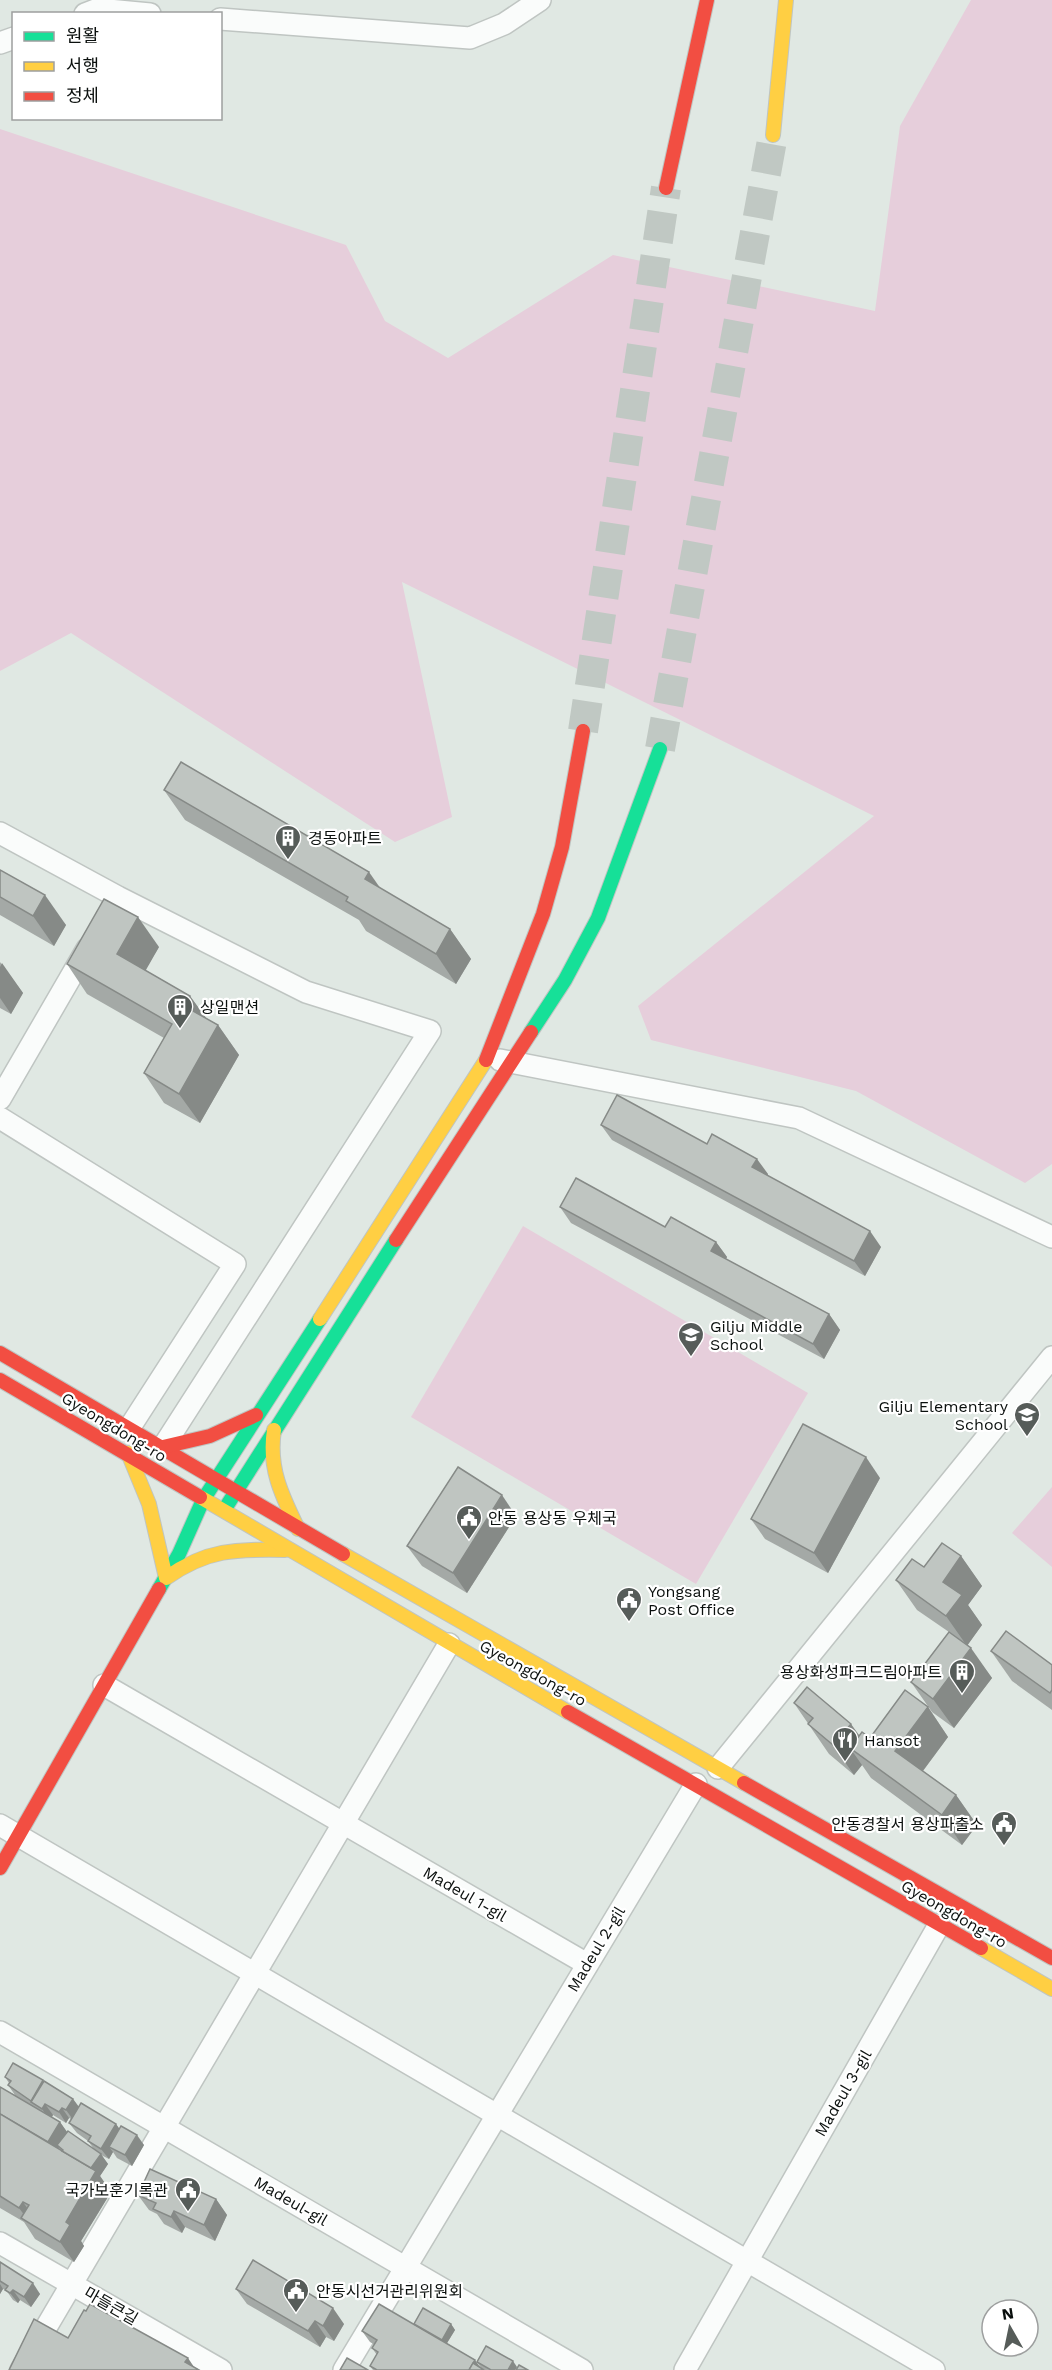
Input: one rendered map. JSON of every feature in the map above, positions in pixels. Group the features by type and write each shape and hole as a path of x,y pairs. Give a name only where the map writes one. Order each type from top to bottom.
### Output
{"street":[{"path":"222,19 470,38 504,24 540,0"},
{"path":"666,188 699,29 708,0"},
{"path":"773,135 786,0"},
{"path":"91,12 98,9 129,12"},
{"path":"0,1868 166,1578 202,1500 487,1059 543,914 562,848 583,731"},
{"path":"179,1554 216,1519 236,1491 276,1425 565,980 598,918 660,750"},
{"path":"0,833 118,897 306,992 430,1031 163,1447"},
{"path":"0,1099 118,897"},
{"path":"487,1059 513,1060 799,1118 1052,1237"},
{"path":"0,1118 236,1264 130,1427"},
{"name":"Gyeongdong-ro","path":"0,1353 130,1427 298,1529 1052,1958"},
{"path":"718,1768 1052,1357"},
{"name":"Gyeongdong-ro","path":"0,1380 128,1453 202,1500 216,1519 288,1550 1052,1989"},
{"path":"163,1447 210,1436 256,1415"},
{"path":"276,1425 270,1450 272,1470 279,1491 298,1529"},
{"path":"128,1453 149,1504 166,1578"},
{"path":"166,1578 183,1565 207,1553 230,1549 288,1550"},
{"path":"21,2370 449,1644"},
{"name":"Madeul 1-gil","path":"104,1685 587,1964"},
{"name":"Madeul 2-gil","path":"344,2370 696,1784"},
{"path":"0,1825 934,2370"},
{"name":"Madeul 3-gil","path":"685,2370 939,1925"},
{"name":"Madeul-gil","path":"0,2032 582,2370"},
{"name":"마들큰길","path":"0,2243 221,2370"}],"shaded area":[{"path":"971,0 1052,0 1052,1164 1025,1183 856,1091 651,1040 638,1006 874,816 402,582 452,817 395,842 71,633 0,671 0,129 346,245 385,321 448,358 613,255 875,311 900,126"},
{"path":"523,1226 808,1393 696,1584 411,1417"},
{"path":"1052,1487 1052,1567 1012,1533"}],"building":[{"path":"181,762 369,872 365,879 450,929 436,954 346,901 348,897 164,790"},
{"path":"0,870 45,895 33,916 0,897"},
{"path":"104,899 138,917 117,954 190,996 184,1006 218,1025 179,1094 144,1073 172,1024 67,964"},
{"path":"617,1095 707,1144 712,1134 757,1159 752,1167 870,1231 854,1261 601,1125"},
{"path":"576,1178 665,1227 671,1217 716,1242 711,1251 829,1314 813,1344 560,1207"},
{"path":"803,1424 866,1457 814,1553 751,1519"},
{"path":"458,1467 502,1495 453,1573 407,1546"},
{"path":"942,1543 961,1556 943,1582 962,1595 946,1616 896,1580 912,1559 924,1567"},
{"path":"1006,1631 1052,1665 1050,1693 991,1651"},
{"path":"949,1632 971,1648 933,1699 911,1682"},
{"path":"807,1687 851,1724 833,1745 808,1724 813,1718 794,1703"},
{"path":"905,1690 928,1707 895,1751 956,1795 942,1815 850,1748 862,1732 870,1738"},
{"path":"13,2063 43,2080 31,2101 8,2085 11,2081 5,2077"},
{"path":"44,2081 73,2099 66,2110 62,2108 59,2112 45,2104 42,2109 31,2102"},
{"path":"0,2087 60,2122 48,2142 0,2114"},
{"path":"81,2103 116,2124 101,2149 88,2141 91,2136 69,2123"},
{"path":"0,2114 96,2171 66,2222 70,2225 60,2242 21,2218 29,2205 23,2202 19,2208 0,2196"},
{"path":"121,2126 137,2135 125,2155 109,2147"},
{"path":"68,2131 101,2154 91,2168 62,2151 57,2145"},
{"path":"150,2169 216,2199 204,2225 174,2211 171,2217 153,2209 156,2203 138,2195"},
{"path":"253,2260 333,2308 323,2326 315,2321 308,2331 236,2289"},
{"path":"0,2262 33,2283 24,2297 13,2290 10,2293 5,2290 8,2286 0,2281"},
{"path":"90,2304 188,2358 185,2362 199,2370 9,2370 34,2319 68,2338"},
{"path":"379,2304 475,2360 469,2370 377,2370 370,2366 378,2352 372,2348 377,2340 362,2331"},
{"path":"423,2308 451,2324 442,2340 414,2324"},
{"path":"486,2346 513,2361 508,2370 491,2370 477,2362"},
{"path":"347,2358 368,2370 340,2370"},
{"path":"473,2363 484,2370 469,2370"},
{"path":"519,2365 528,2370 516,2370"}],"tunnel":[{"path":"660,749 773,135"},
{"path":"583,731 666,188"}],"traffic: fast":[{"path":"531,1032 565,980 598,918 660,749"},
{"path":"226,1507 396,1240"},
{"path":"159,1589 179,1554 203,1500 320,1319"}],"traffic: slow":[{"path":"773,135 786,0"},
{"path":"320,1319 486,1060"},
{"path":"274,1430 275,1469 282,1493 298,1529"},
{"path":"128,1453 149,1504 166,1578 181,1568 209,1556 237,1551 285,1550"},
{"path":"200,1497 568,1712"},
{"path":"343,1554 744,1783"},
{"path":"981,1948 1052,1989"}],"traffic: jam":[{"path":"666,188 707,0"},
{"path":"486,1060 543,914 562,847 583,731"},
{"path":"396,1240 531,1032"},
{"path":"0,1353 343,1554"},
{"path":"0,1380 200,1497"},
{"path":"163,1447 210,1436 256,1415"},
{"path":"0,1868 159,1589"},
{"path":"568,1712 981,1948"},
{"path":"744,1783 1052,1958"}],"place":[{"name":"경동아파트","path":"288,861"},
{"name":"상일맨션","path":"180,1030"},
{"name":"Gilju Middle School","path":"691,1358"},
{"name":"Gilju Elementary School","path":"1027,1438"},
{"name":"안동 용상동 우체국","path":"469,1541"},
{"name":"Yongsang Post Office","path":"629,1623"},
{"name":"용상화성파크드림아파트","path":"962,1695"},
{"name":"Hansot","path":"845,1763"},
{"name":"안동경찰서 용상파출소","path":"1004,1847"},
{"name":"국가보훈기록관","path":"188,2213"},
{"name":"안동시선거관리위원회","path":"296,2314"}]}
